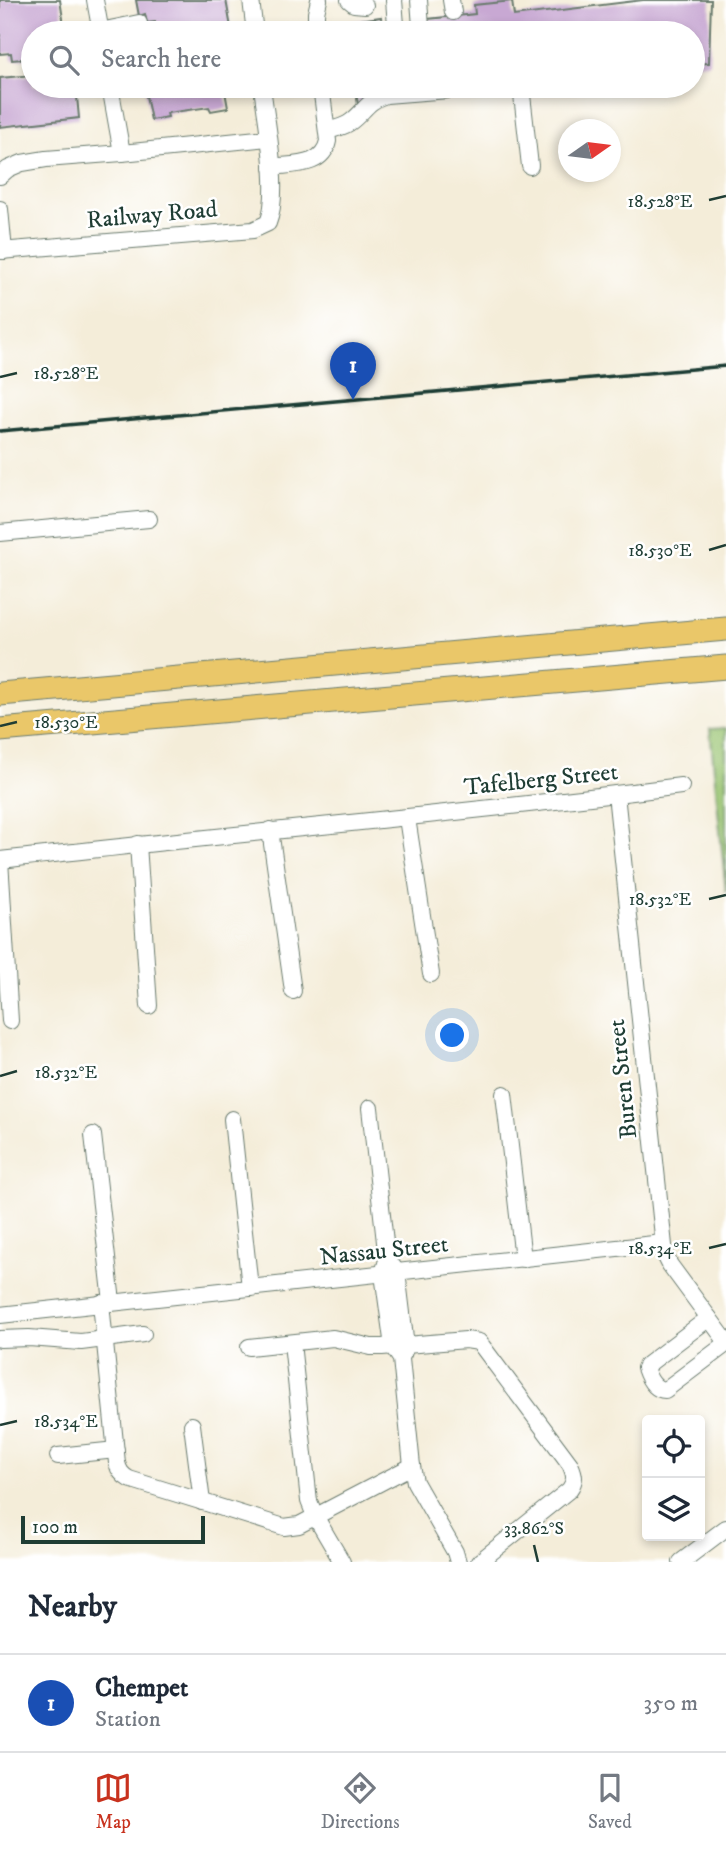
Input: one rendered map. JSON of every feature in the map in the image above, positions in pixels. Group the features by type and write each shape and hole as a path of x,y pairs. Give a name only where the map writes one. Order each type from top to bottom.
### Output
{"highway":[{"path":"0,694 726,629"},
{"path":"0,730 726,667"}],"street":[{"path":"95,0 99,21"},
{"path":"251,0 254,21"},
{"path":"316,21 319,0"},
{"path":"394,0 396,21"},
{"path":"419,0 421,21"},
{"path":"112,98 122,153"},
{"path":"263,98 272,167 314,161 327,148 322,98"},
{"path":"327,131 349,124 378,98"},
{"path":"522,98 530,166"},
{"path":"0,176 22,163 268,138"},
{"name":"Railway Road","path":"0,209 2,251 253,230 268,223 273,211 272,167"},
{"path":"0,533 149,519"},
{"name":"Tafelberg Street","path":"10,1021 0,860 270,830 407,818 681,786"},
{"name":"Buren Street","path":"616,794 663,1243 667,1261 726,1342"},
{"path":"407,818 431,974"},
{"path":"270,830 293,991"},
{"path":"138,844 149,1006"},
{"path":"504,1094 523,1259"},
{"name":"Nassau Street","path":"370,1108 389,1269"},
{"path":"232,1119 250,1288"},
{"path":"93,1135 106,1303 104,1340 116,1450 119,1471 123,1476 284,1527 299,1525 412,1466"},
{"name":"Nassau Street","path":"0,1315 250,1288 389,1269 523,1259 663,1243"},
{"path":"389,1269 412,1466 418,1488 455,1552 458,1562"},
{"path":"709,1318 647,1365 645,1368 652,1381 658,1388 665,1390 726,1342"},
{"path":"0,1339 81,1342 143,1334"},
{"path":"249,1347 333,1338 400,1350 466,1340 479,1342 570,1464 575,1475 569,1490 479,1562"},
{"path":"292,1343 309,1501 342,1562"},
{"path":"192,1425 202,1502"},
{"path":"58,1456 116,1450"},
{"path":"681,1562 726,1528"}],"green space":[{"path":"726,728 726,892 710,729"}],"building":[{"path":"0,0 60,0 63,21 21,21 21,59 12,60 11,53 0,54"},
{"path":"136,0 226,0 230,21 147,21 145,14 139,16"},
{"path":"643,0 711,0 709,63 705,63 705,21 428,19 475,14 474,5 512,1 514,16"},
{"path":"381,17 382,21 352,21"},
{"path":"21,76 21,98 77,98 79,118 0,127 0,78"},
{"path":"146,98 226,98 228,108 211,111 209,107 167,113 168,117 151,120"},
{"path":"357,98 366,98 358,105"}],"railway":[{"path":"0,431 726,366"}],"place":[{"name":"Chempet","path":"353,400"}]}
